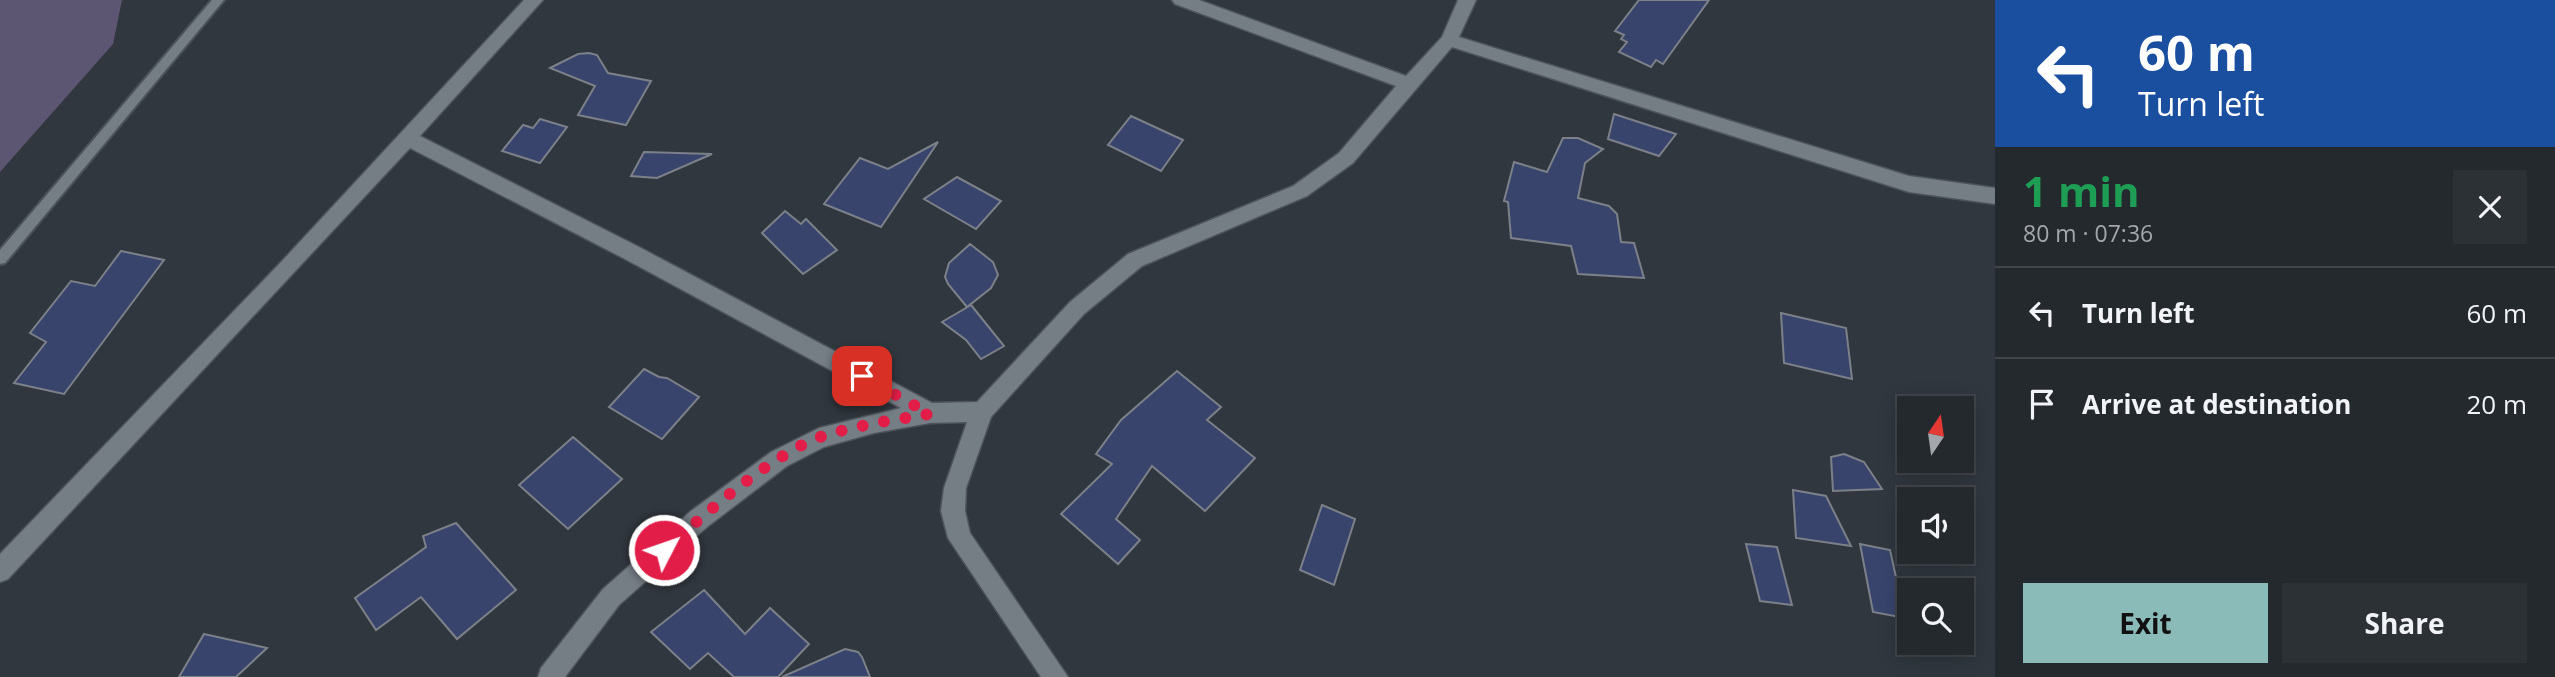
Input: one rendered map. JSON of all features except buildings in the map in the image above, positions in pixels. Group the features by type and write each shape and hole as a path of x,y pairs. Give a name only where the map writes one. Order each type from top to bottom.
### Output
{"street":[{"path":"0,571 290,266 534,0"},
{"path":"1181,0 1409,84"},
{"path":"1056,677 960,538 953,511 955,488 982,412 1077,308 1135,260 1300,191 1346,158 1449,40 1467,0"},
{"path":"1449,40 1909,184 1995,196"},
{"path":"406,137 632,253 930,414"},
{"path":"550,677 611,597 699,519 779,458 819,438 874,423 930,414 982,412"}],"lane":[{"path":"0,259 218,0"}],"shaded area":[{"path":"0,0 122,0 113,44 0,172"}],"route":[{"path":"664,550 699,519 779,458 819,438 874,423 930,414 862,376"}]}
